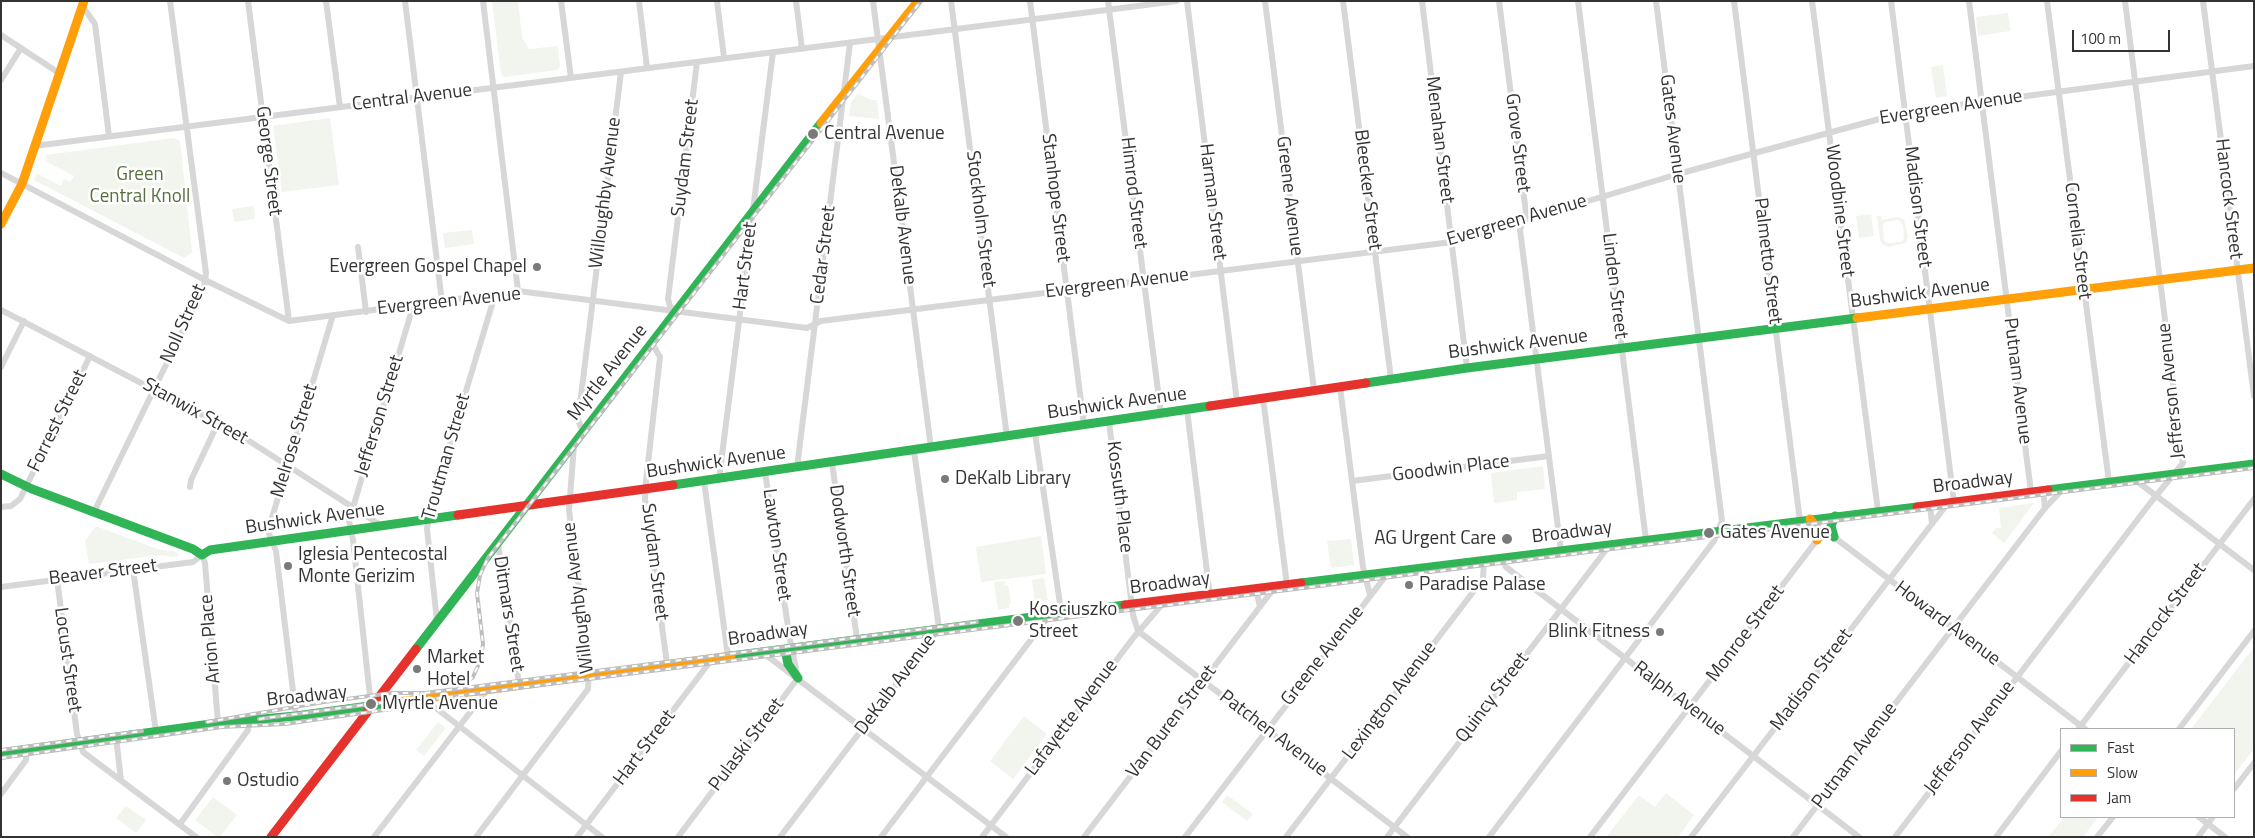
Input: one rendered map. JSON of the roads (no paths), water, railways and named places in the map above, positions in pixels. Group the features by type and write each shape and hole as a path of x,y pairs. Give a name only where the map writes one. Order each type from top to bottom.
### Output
{"main road":[{"name":"Myrtle Avenue","path":"272,837 676,311 918,1"},
{"path":"1,224 22,184 84,4"},
{"name":"Bushwick Avenue","path":"202,555 210,550 719,479 1467,368 2254,268"},
{"name":"Broadway","path":"1,752 218,723 296,716 939,628 1052,616 2064,488 2177,472 2254,464"},
{"path":"1,474 26,486 193,548 202,555"},
{"path":"1834,537 1831,526 1835,516"},
{"path":"1805,520 1817,528 1817,540"},
{"path":"789,648 788,664 798,678"}],"street":[{"name":"Noll Street","path":"94,512 204,287 206,273 170,1"},
{"name":"George Street","path":"248,1 288,321"},
{"path":"326,1 340,108"},
{"path":"405,1 442,302"},
{"path":"483,1 518,291"},
{"path":"561,1 571,78"},
{"path":"639,1 648,68"},
{"path":"717,1 724,58"},
{"path":"796,1 802,48"},
{"name":"DeKalb Avenue","path":"874,1 931,448"},
{"name":"Stockholm Street","path":"952,1 1007,437"},
{"name":"Stanhope Street","path":"1030,1 1084,426"},
{"name":"Himrod Street","path":"1108,1 1161,414"},
{"name":"Central Avenue","path":"34,146 850,43 889,36 1177,1"},
{"name":"Harman Street","path":"1187,1 1237,402"},
{"name":"Greene Avenue","path":"1265,1 1314,390"},
{"name":"Bleecker Street","path":"1343,1 1391,379"},
{"name":"Menahan Street","path":"1422,1 1467,368"},
{"name":"Grove Street","path":"1499,1 1526,213 1520,230 1538,359 1561,551"},
{"name":"Linden Street","path":"1578,1 1646,540"},
{"name":"Gates Avenue","path":"1489,837 1714,541 1722,521 1656,1"},
{"name":"Palmetto Street","path":"1734,1 1776,329 1805,520"},
{"name":"Woodbine Street","path":"1812,1 1878,511"},
{"name":"Madison Street","path":"1692,837 1888,580 1951,502 1930,309 1890,1"},
{"name":"Putnam Avenue","path":"1969,1 2031,492"},
{"name":"Cornelia Street","path":"2047,1 2109,482"},
{"name":"Jefferson Avenue","path":"1895,837 2155,496 2183,464 2125,1"},
{"name":"Hancock Street","path":"2203,1 2254,396"},
{"path":"84,4 95,24 109,136"},
{"path":"1,35 59,73"},
{"name":"Cedar Street","path":"797,467 850,43"},
{"path":"1,80 21,48"},
{"name":"Hart Street","path":"719,479 773,52"},
{"name":"Suydam Street","path":"676,311 670,306 668,299 697,62"},
{"name":"Evergreen Avenue","path":"288,321 518,291 807,328 821,320 1452,242 1753,152 1904,112 2254,66"},
{"name":"Willoughby Avenue","path":"583,432 578,420 621,72"},
{"path":"1,173 205,280 288,321"},
{"path":"358,247 366,312"},
{"name":"Troutman Street","path":"438,621 427,529 428,520 495,295"},
{"name":"Jefferson Street","path":"371,706 349,521 411,313 410,306"},
{"name":"Stanwix Street","path":"1,310 218,423 382,526"},
{"name":"Melrose Street","path":"296,716 276,551 268,531 333,316"},
{"path":"1,367 24,322"},
{"name":"Suydam Street","path":"652,343 660,356 646,489 667,664"},
{"name":"Forrest Street","path":"1,507 16,503 20,499 90,356"},
{"name":"Greene Avenue","path":"1340,387 1365,576 1370,595"},
{"path":"1263,398 1286,585"},
{"path":"1187,410 1210,596"},
{"name":"Kossuth Place","path":"1109,422 1134,623 1138,631"},
{"path":"190,487 191,480 218,423"},
{"path":"880,837 1060,604 1035,433"},
{"name":"Willoughby Avenue","path":"476,837 588,689 589,675 569,500 575,443"},
{"name":"DeKalb Avenue","path":"780,837 939,628 914,450"},
{"name":"Goodwin Place","path":"1352,482 1549,456"},
{"name":"Dodworth Street","path":"832,462 857,639"},
{"name":"Lawton Street","path":"766,472 789,648"},
{"path":"2134,478 2155,496 2254,570"},
{"path":"704,481 728,656"},
{"name":"Putnam Avenue","path":"1793,837 2045,508 2064,488"},
{"path":"2042,490 2045,508"},
{"name":"Hancock Street","path":"2081,728 2254,499"},
{"path":"1930,505 1932,524"},
{"path":"1817,540 1823,537 1834,537"},
{"name":"Howard Avenue","path":"1834,537 2081,728"},
{"name":"Monroe Street","path":"1590,837 1817,540"},
{"name":"Ditmars Street","path":"498,544 519,684"},
{"name":"Quincy Street","path":"1387,837 1610,545"},
{"path":"1587,548 1599,559"},
{"name":"Beaver Street","path":"1,587 193,562 202,555"},
{"name":"Arion Place","path":"202,555 205,563 218,723"},
{"name":"Ralph Avenue","path":"1501,558 1506,567 1859,837"},
{"name":"Lexington Avenue","path":"1286,837 1482,579 1484,561"},
{"path":"133,569 156,732"},
{"name":"Greene Avenue","path":"1185,837 1388,573"},
{"name":"Locust Street","path":"57,579 79,742"},
{"name":"Van Buren Street","path":"1084,837 1275,587"},
{"path":"1256,589 1260,607"},
{"name":"Lafayette Avenue","path":"982,837 1138,631 1165,601"},
{"path":"1031,618 1038,631"},
{"path":"2180,728 2254,630"},
{"name":"Patchen Avenue","path":"1138,631 1407,837"},
{"path":"762,652 1006,837"},
{"name":"Hart Street","path":"577,837 712,658"},
{"name":"Pulaski Street","path":"678,837 798,678"},
{"path":"374,837 488,689"},
{"path":"423,698 602,837"},
{"path":"180,824 248,730 248,720"},
{"path":"116,737 121,780"},
{"path":"79,742 83,752 196,837"},
{"path":"1,794 26,760 27,749"},
{"path":"1996,837 2060,752"},
{"path":"2235,789 2254,763"},
{"path":"2097,837 2111,818"},
{"path":"2200,818 2225,837"},
{"path":"2198,837 2212,818"}],"railway":[{"path":"460,688 473,677 481,659 483,644 477,593 480,575 488,558 921,1"},
{"path":"1,758 222,727 285,724 391,709 433,699 2254,468"},
{"path":"207,722 324,702 392,693 425,693 977,622"},
{"path":"259,719 408,699"},
{"path":"1,750 142,731"}],"place":[{"name":"Central Avenue","path":"813,134"},
{"name":"Evergreen Gospel Chapel","path":"537,267"},
{"name":"DeKalb Library","path":"945,479"},
{"name":"Gates Avenue","path":"1709,533"},
{"name":"AG Urgent Care","path":"1507,539"},
{"name":"Iglesia Pentecostal Monte Gerizim","path":"288,566"},
{"name":"Paradise Palase","path":"1409,585"},
{"name":"Kosciuszko Street","path":"1018,621"},
{"name":"Blink Fitness","path":"1660,632"},
{"name":"Market Hotel","path":"417,669"},
{"name":"Myrtle Avenue","path":"371,704"},
{"name":"Ostudio","path":"227,781"}],"park label":[{"name":"Green Central Knoll","path":"140,186"}]}
